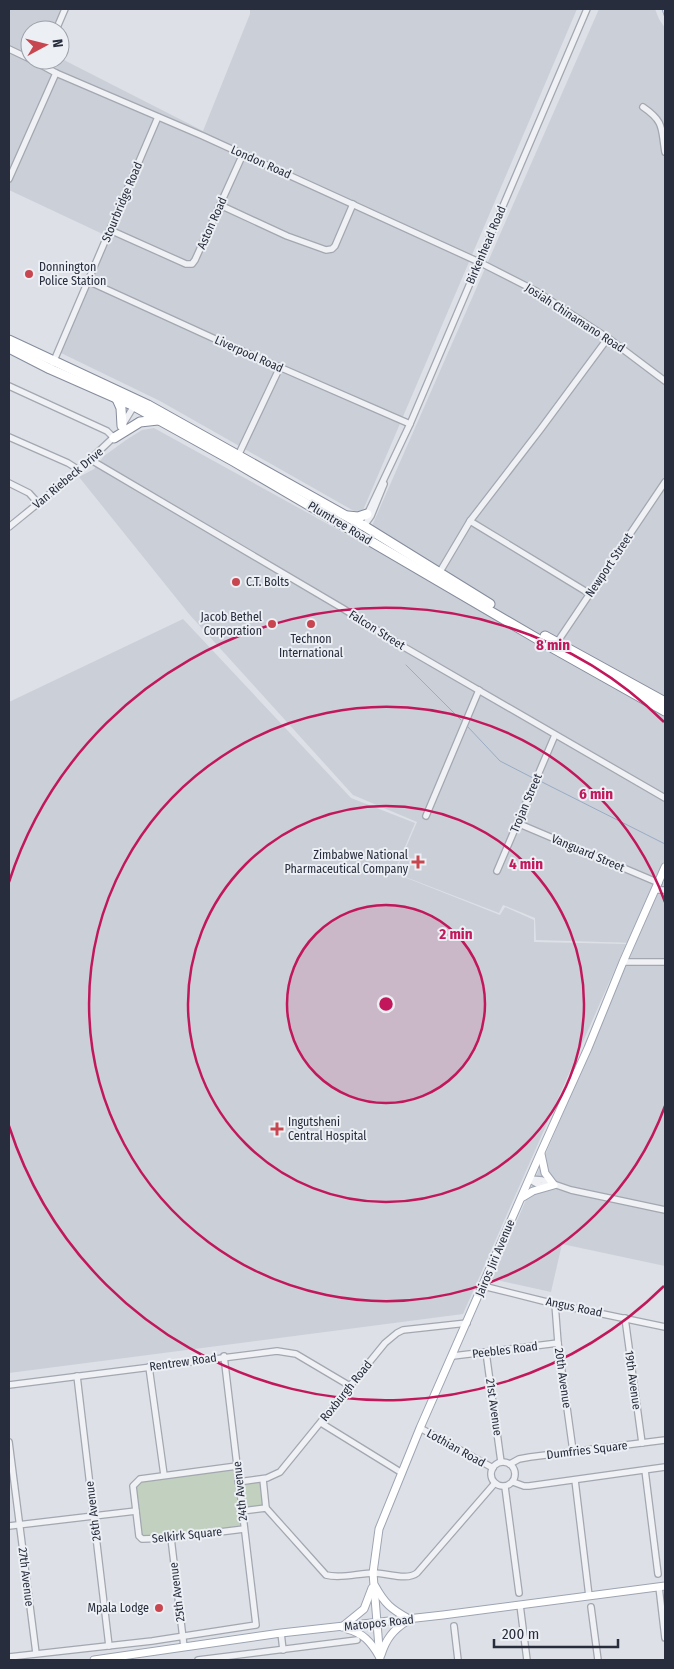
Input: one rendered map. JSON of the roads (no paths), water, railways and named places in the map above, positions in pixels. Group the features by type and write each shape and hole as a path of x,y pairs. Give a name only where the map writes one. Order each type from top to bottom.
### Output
{"highway":[{"name":"Plumtree Road","path":"9,340 52,365"},
{"name":"Plumtree Road","path":"9,348 120,396 148,405 348,529 437,575"},
{"path":"120,396 134,406 148,405"},
{"path":"120,396 122,426"},
{"name":"Plumtree Road","path":"134,406 364,526 437,575 665,711"},
{"path":"114,438 140,422 158,420"},
{"path":"345,516 358,517 369,515 374,533"},
{"path":"348,529 358,529 364,526 371,542"},
{"name":"Plumtree Road","path":"555,645 665,702"}],"main road":[{"name":"Jairos Jiri Avenue","path":"380,1660 373,1573 379,1529 420,1428 588,1048 665,867"},
{"path":"521,1199 533,1191 554,1186 545,1173 541,1152"},
{"path":"374,1583 382,1600 389,1608 409,1620 392,1632 386,1641 380,1660"},
{"path":"341,1627 364,1609 374,1583"},
{"name":"Matopos Road","path":"94,1660 281,1633 377,1624 662,1586"},
{"path":"341,1627 353,1630 367,1638 380,1660"}],"street":[{"name":"Birkenhead Road","path":"364,526 383,489 384,481 588,9"},
{"name":"London Road","path":"53,70 479,262"},
{"path":"9,179 56,72"},
{"path":"643,107 655,115 660,122 665,152"},
{"name":"Stourbridge Road","path":"52,365 158,117"},
{"name":"Aston Road","path":"110,230 189,264 195,260 243,154"},
{"path":"220,205 287,236 326,250 332,249 335,246 353,204"},
{"name":"Josiah Chinamano Road","path":"479,262 536,291 608,338 665,382"},
{"name":"Liverpool Road","path":"88,281 410,424"},
{"path":"437,575 470,521 608,338"},
{"path":"236,459 280,367"},
{"path":"9,386 107,431 114,438"},
{"name":"Van Riebeck Drive","path":"9,527 91,460 114,438 134,406"},
{"path":"9,437 68,463 79,470"},
{"name":"Falcon Street","path":"91,460 555,735 665,798"},
{"name":"Newport Street","path":"555,645 665,482"},
{"path":"9,483 29,493 38,503"},
{"path":"470,521 590,594"},
{"path":"426,816 479,690"},
{"name":"Trojan Street","path":"496,871 555,735"},
{"name":"Vanguard Street","path":"517,823 657,886"},
{"path":"657,886 665,890"},
{"path":"623,962 665,962"},
{"path":"530,1179 542,1180 554,1186 595,1196 665,1210"},
{"name":"Angus Road","path":"483,1286 555,1304 665,1327"},
{"name":"20th Avenue","path":"555,1304 558,1343 573,1451"},
{"name":"19th Avenue","path":"625,1318 642,1442"},
{"name":"Roxburgh Road","path":"238,1482 264,1479 275,1476 280,1472 385,1343 397,1333 403,1330 467,1323"},
{"name":"Peebles Road","path":"452,1356 558,1343"},
{"name":"Rentrew Road","path":"9,1385 224,1356 276,1351 296,1354 350,1386"},
{"name":"21st Avenue","path":"486,1352 501,1462"},
{"name":"24th Avenue","path":"182,1636 256,1625 224,1356"},
{"path":"149,1367 164,1475"},
{"name":"26th Avenue","path":"77,1376 109,1646"},
{"path":"321,1423 402,1473"},
{"name":"Lothian Road","path":"420,1428 493,1468"},
{"name":"Dumfries Square","path":"510,1464 519,1459 665,1440"},
{"name":"27th Avenue","path":"9,1442 36,1653"},
{"path":"501,1462 510,1464 516,1472 514,1482 505,1487 495,1483 491,1476 493,1468 501,1462"},
{"name":"Selkirk Square","path":"237,1466 140,1479 134,1484 136,1511 139,1536 142,1539 171,1538 244,1529"},
{"path":"514,1482 524,1486 665,1467"},
{"path":"645,1470 658,1574"},
{"path":"264,1479 266,1508 326,1575 333,1576 373,1573 414,1576 495,1483"},
{"path":"575,1480 590,1596"},
{"path":"505,1487 519,1593"},
{"path":"242,1511 266,1508"},
{"path":"9,1526 136,1511"},
{"name":"25th Avenue","path":"171,1538 184,1647"},
{"path":"662,1586 665,1638"},
{"path":"520,1605 527,1660"},
{"path":"592,1607 598,1660"},
{"path":"454,1626 458,1660"},
{"path":"281,1633 283,1650"},
{"path":"9,1657 182,1636"},
{"path":"198,1660 357,1640"}],"waterway":[{"path":"662,9 665,18"},
{"path":"406,665 461,720"},
{"path":"468,727 500,761 533,778"},
{"path":"540,781 665,844"}],"place":[{"name":"Donnington Police Station","path":"29,274"},
{"name":"C.T. Bolts","path":"236,582"},
{"name":"Jacob Bethel Corporation","path":"272,624"},
{"name":"Technon International","path":"311,624"},
{"name":"Zimbabwe National Pharmaceutical Company","path":"418,862"},
{"name":"Ingutsheni Central Hospital","path":"277,1129"},
{"name":"Mpala Lodge","path":"159,1608"}]}
